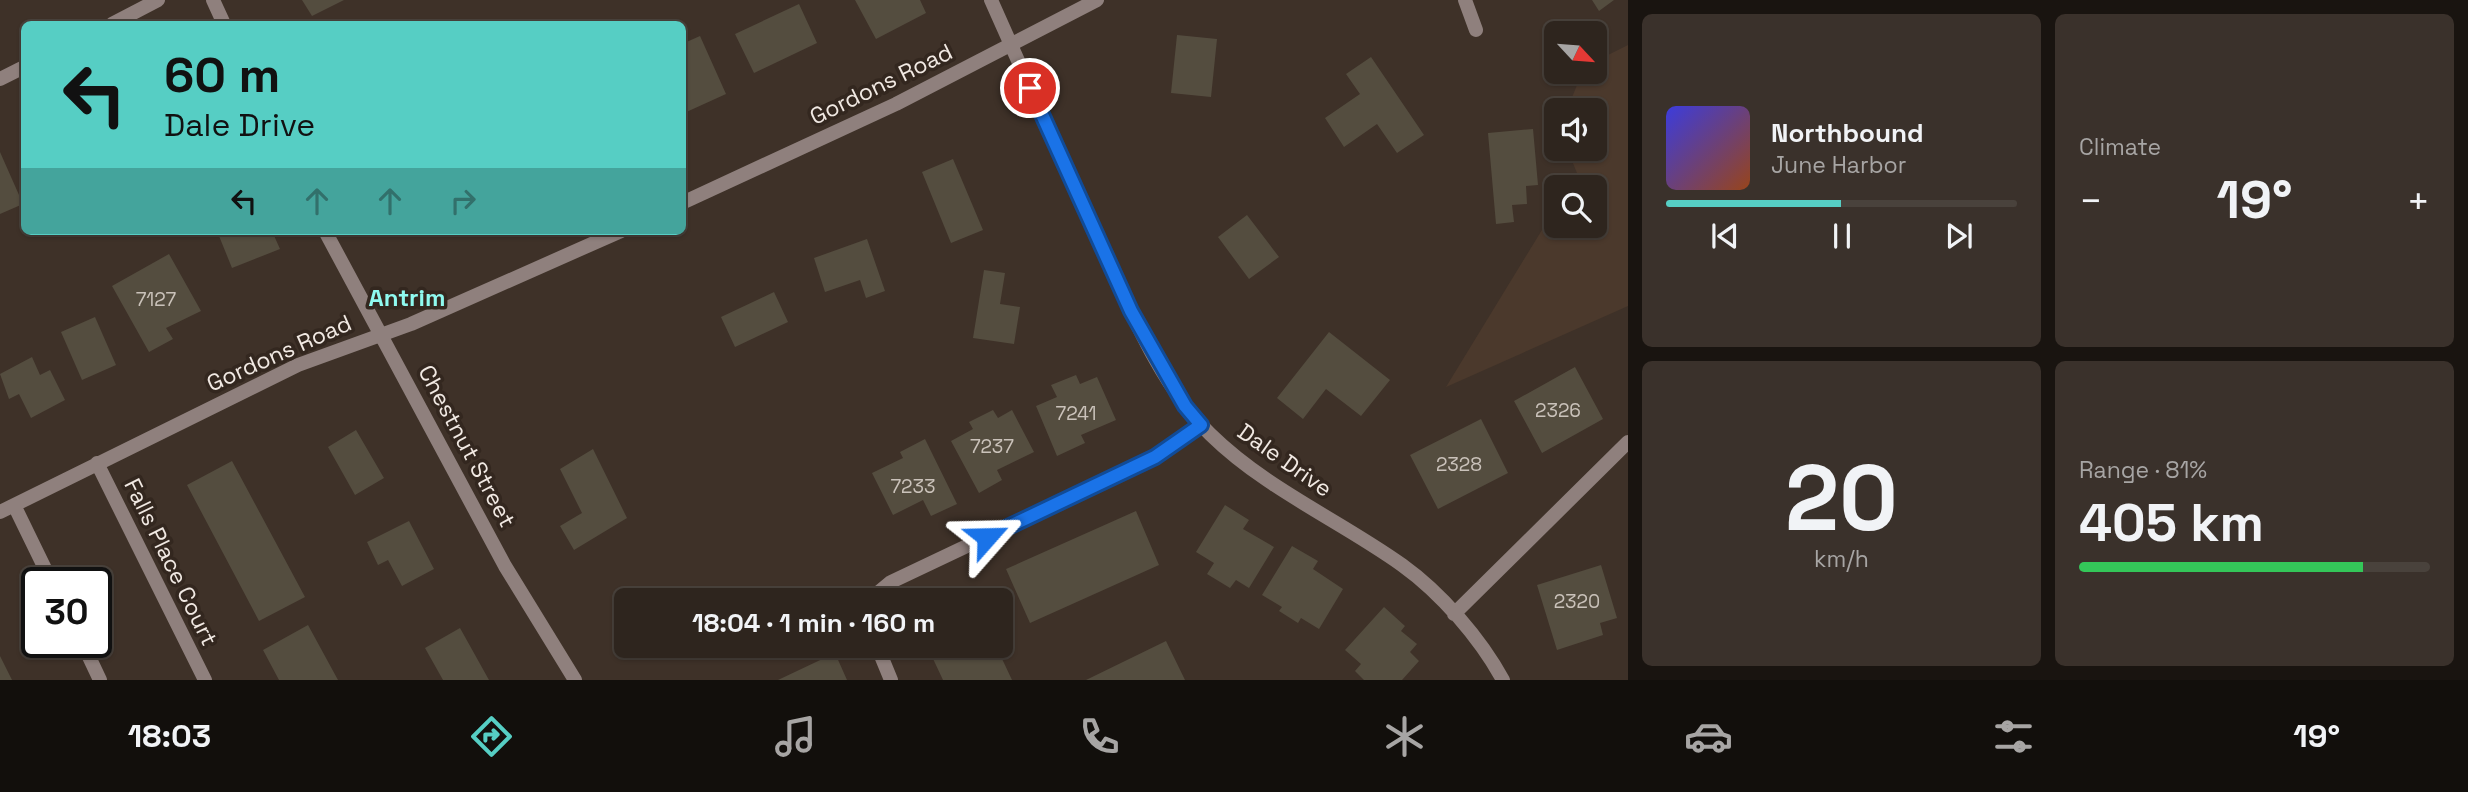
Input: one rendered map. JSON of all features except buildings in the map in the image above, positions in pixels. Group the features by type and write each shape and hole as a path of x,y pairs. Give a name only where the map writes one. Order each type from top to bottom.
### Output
{"street":[{"path":"118,21 158,0"},
{"path":"213,0 223,21"},
{"name":"Dale Drive","path":"991,0 1131,311 1185,406 1201,425 1267,480 1404,566 1454,614 1493,661 1503,680"},
{"name":"Gordons Road","path":"686,200 896,104 1097,0"},
{"path":"1465,0 1476,30"},
{"path":"0,79 21,68"},
{"name":"Chestnut Street","path":"327,235 505,566 575,680"},
{"name":"Gordons Road","path":"0,512 298,365 411,324 612,235"},
{"path":"884,588 891,582 1155,457 1201,425"},
{"path":"1454,614 1628,442"},
{"name":"Falls Place Court","path":"97,463 205,680"},
{"path":"14,505 44,567"},
{"path":"90,658 100,680"},
{"path":"882,658 891,680"}],"shaded area":[{"path":"1628,45 1628,306 1446,387 1544,227 1544,238 1607,238 1607,175 1576,175 1572,161 1607,161 1607,98 1572,98 1578,84 1607,84 1607,56"}],"district":[{"name":"Antrim","path":"407,298"}],"route":[{"path":"987,537 1155,457 1201,425 1185,406 1131,311 1030,88"}]}
